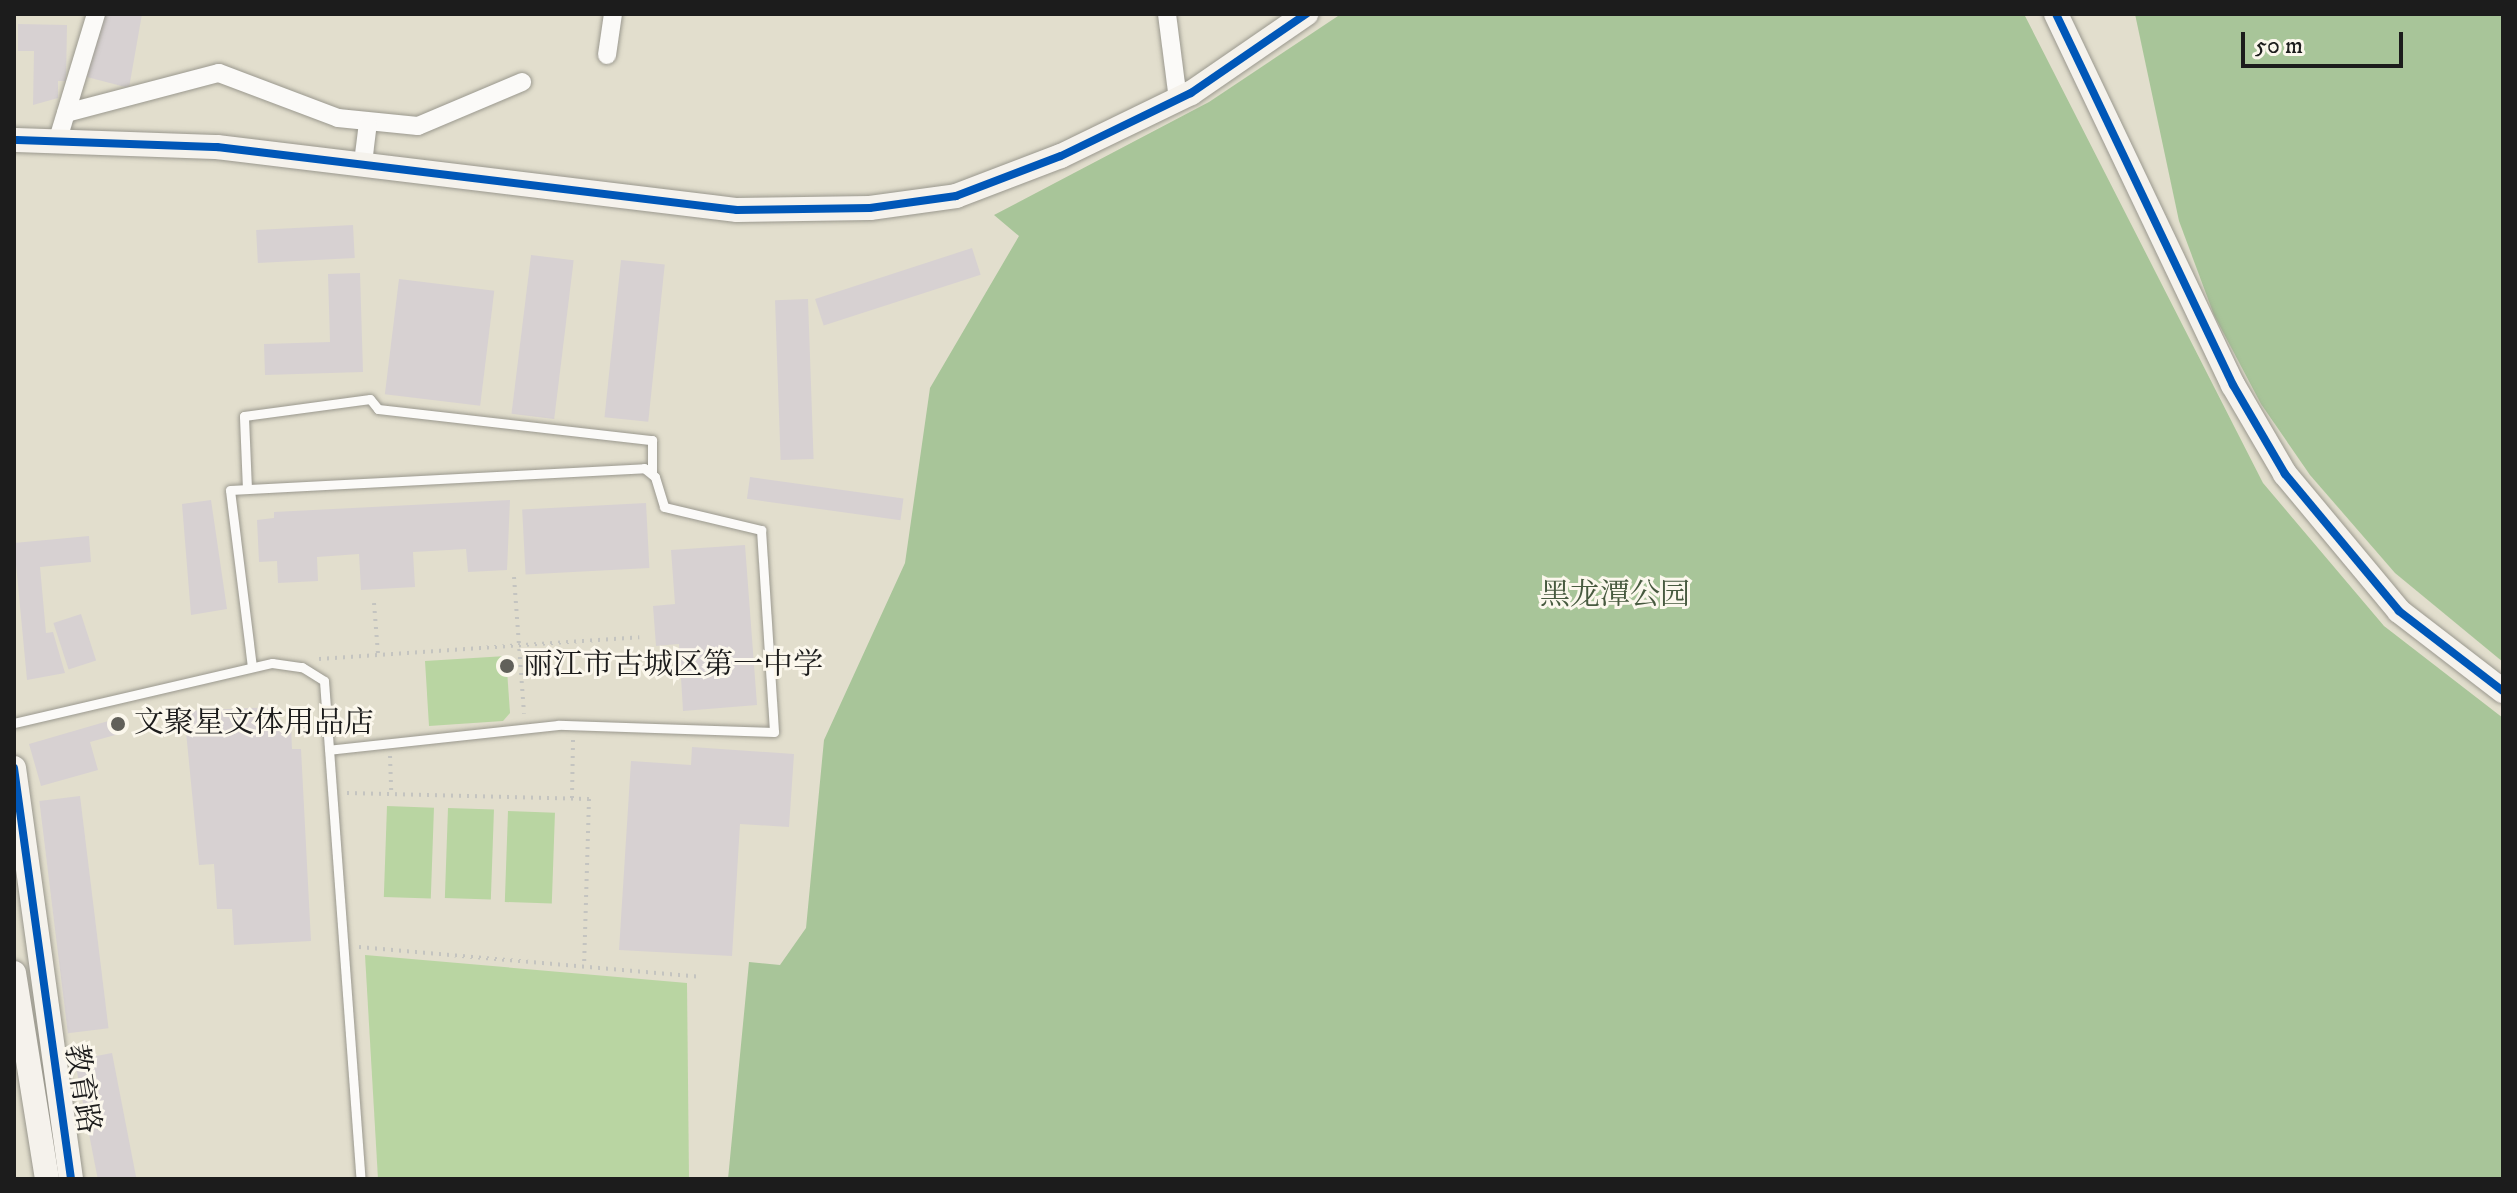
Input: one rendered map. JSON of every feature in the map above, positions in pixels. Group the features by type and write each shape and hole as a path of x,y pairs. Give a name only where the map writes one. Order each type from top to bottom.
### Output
{"street":[{"path":"58,139 96,14"},
{"path":"607,55 613,14"},
{"path":"1167,14 1178,100"},
{"path":"14,140 100,140 363,163 737,210 870,208 969,191 1178,100 1306,14"},
{"path":"2056,14 2233,385 2285,474 2379,591 2503,691"},
{"path":"66,113 219,73 368,124 434,124 522,82"},
{"path":"363,163 368,124"},
{"path":"14,154 100,140"},
{"name":"教育路","path":"14,768 71,1179"},
{"name":"教育路","path":"14,973 18,1035 47,1179"}],"lane":[{"path":"247,489 244,416 370,399 378,409 652,440 652,472 664,507 761,530 774,732 573,726 524,728 329,750"},
{"path":"252,667 227,505 230,490 488,472 652,472"},
{"path":"14,723 252,667 302,667 324,681 361,1179"}],"path":[{"path":"514,577 524,728"},
{"path":"374,603 378,654"},
{"path":"302,667 322,657 639,637"},
{"path":"572,798 573,726"},
{"path":"390,742 391,792"},
{"path":"333,793 589,799 584,967"},
{"path":"345,946 700,977"}],"green space":[{"name":"黑龙潭公园","path":"1341,14 2024,14 2263,483 2384,626 2503,718 2503,1179 728,1179 749,962 780,965 806,928 824,740 905,563 930,388 1019,236 994,215 1209,102"},
{"path":"2135,14 2503,14 2503,662 2395,573 2310,475 2261,404 2214,315 2179,221"},
{"path":"506,656 510,713 503,721 429,726 425,661"},
{"path":"387,806 434,808 431,899 384,897"},
{"path":"448,808 494,810 491,900 445,898"},
{"path":"508,811 555,813 552,904 505,902"},
{"path":"365,955 687,983 689,1179 378,1179"}],"building":[{"path":"104,14 142,14 129,88 87,77"},
{"path":"18,24 67,25 66,81 58,81 58,98 33,105 34,51 18,51"},
{"path":"353,225 355,258 258,263 256,230"},
{"path":"972,248 981,275 824,326 815,299"},
{"path":"531,255 574,260 554,419 512,414"},
{"path":"621,260 665,265 648,422 604,417"},
{"path":"360,273 363,372 265,375 264,344 330,342 328,274"},
{"path":"399,279 494,291 480,406 385,394"},
{"path":"808,299 814,459 781,460 775,300"},
{"path":"750,477 903,499 900,520 747,499"},
{"path":"211,500 227,609 191,615 182,504"},
{"path":"510,500 507,570 468,572 466,549 413,552 415,587 361,590 359,554 317,557 318,581 278,583 277,561 259,562 257,520 274,518 274,512"},
{"path":"646,503 649,568 526,574 522,509"},
{"path":"89,536 91,562 40,567 46,633 53,632 65,673 27,680 14,543"},
{"path":"745,545 757,705 683,711 679,644 656,646 653,606 675,604 671,550"},
{"path":"81,614 96,661 69,670 53,623"},
{"path":"274,707 275,726 291,726 292,749 301,749 311,941 234,945 232,909 217,909 214,864 199,865 184,711"},
{"path":"122,717 126,732 90,742 98,770 41,786 29,744"},
{"path":"692,747 794,754 789,827 740,824 732,956 619,950 631,761 691,765"},
{"path":"80,796 109,1028 68,1033 39,801"},
{"path":"112,1053 136,1179 98,1179 75,1060"}],"cycle path":[{"path":"14,140 217,147 737,210 870,208 956,196 1061,156 1191,93 1306,14"},
{"path":"2056,14 2233,385 2285,474 2399,611 2503,691"},
{"path":"14,768 71,1179"}],"place":[{"name":"丽江市古城区第一中学","path":"507,666"},
{"name":"文聚星文体用品店","path":"118,724"}]}
